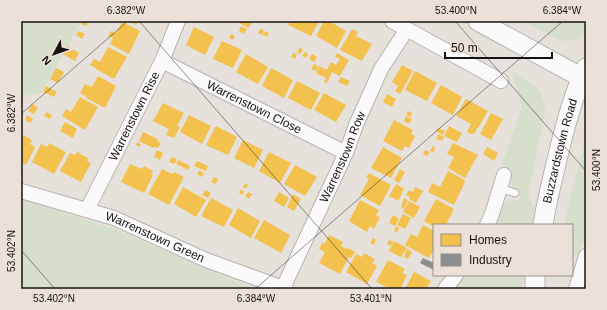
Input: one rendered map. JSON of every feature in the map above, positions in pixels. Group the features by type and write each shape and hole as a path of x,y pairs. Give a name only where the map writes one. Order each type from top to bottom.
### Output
{"street":[{"name":"Warrenstown Rise","path":"87,210 162,61 178,21"},
{"path":"392,21 501,81"},
{"path":"478,21 584,75"},
{"name":"Warrenstown Row","path":"285,288 346,153 356,125 381,69 408,29"},
{"name":"Warrenstown Close","path":"162,61 346,153"},
{"name":"Buzzardstown Road","path":"543,224 546,203 566,124 584,75"},
{"path":"487,224 502,181"},
{"name":"Warrenstown Green","path":"21,191 114,218 206,260 285,288"},
{"path":"576,289 578,270 586,256"},
{"path":"445,289 455,276"},
{"path":"535,276 535,289"}],"lane":[{"path":"502,181 515,194"}],"green space":[{"path":"21,21 82,21 43,91 38,94 21,96"},
{"path":"521,21 586,21 586,30 582,39 562,41"},
{"path":"512,72 538,88 546,106 528,196 535,210 533,224 494,224 502,206 508,201 519,200 521,194 511,185 511,170 502,164 522,106"},
{"path":"586,137 586,235 579,252 573,257 573,224 564,224"},
{"path":"21,198 128,234 228,279 258,289 21,289"},
{"path":"463,276 525,276 521,289 454,289"}],"building: Homes":[{"path":"83,21 89,21 86,26 81,24"},
{"path":"129,21 138,21 136,25"},
{"path":"252,21 249,28 237,22"},
{"path":"290,21 319,21 311,36 288,25"},
{"path":"324,21 329,21 346,31 337,48 316,36"},
{"path":"122,22 140,31 129,54 110,44 113,38 108,36 111,31 116,33"},
{"path":"241,26 247,29 244,34 239,31"},
{"path":"194,27 214,37 205,55 186,45"},
{"path":"260,29 264,30 262,35 258,33"},
{"path":"352,29 358,32 356,36 372,44 362,61 340,50"},
{"path":"78,31 85,34 82,39 76,35"},
{"path":"265,31 269,33 267,37 263,35"},
{"path":"231,34 235,36 233,40 229,38"},
{"path":"222,41 242,50 233,68 213,59"},
{"path":"67,46 79,53 75,61 63,54"},
{"path":"108,47 127,57 114,79 90,65 94,59 100,62"},
{"path":"300,47 303,50 300,54 297,52"},
{"path":"305,52 308,54 306,58 302,56"},
{"path":"293,53 297,54 295,59 291,57"},
{"path":"337,53 349,60 340,76 332,72 327,83 324,82 326,78 316,73 319,66 327,70 331,62 336,65 340,59 335,57"},
{"path":"246,54 268,67 258,84 236,72"},
{"path":"312,54 317,57 314,62 309,59"},
{"path":"314,64 318,66 316,71 311,69"},
{"path":"402,65 413,71 400,94 395,91 398,86 392,82"},
{"path":"56,68 64,72 58,83 50,79"},
{"path":"271,68 293,80 284,98 262,86"},
{"path":"415,71 437,83 427,101 405,90"},
{"path":"98,76 116,86 105,108 86,98 87,97 80,93 85,84 92,87"},
{"path":"341,77 350,81 347,86 338,82"},
{"path":"297,81 320,93 311,110 288,98"},
{"path":"441,85 462,97 453,115 431,103"},
{"path":"46,86 57,92 54,97 43,92"},
{"path":"324,93 346,105 336,122 314,110"},
{"path":"387,94 396,99 392,107 383,102"},
{"path":"80,97 98,107 85,130 62,116 66,109 71,112"},
{"path":"466,99 488,111 475,133 471,134 467,132 471,124 456,116"},
{"path":"163,103 184,113 177,126 180,127 174,138 166,135 169,129 153,121"},
{"path":"32,104 38,107 34,114 28,111"},
{"path":"408,111 412,113 410,117 406,115"},
{"path":"47,112 52,115 50,119 44,116"},
{"path":"491,113 503,119 491,140 480,134"},
{"path":"27,115 33,119 30,123 25,120"},
{"path":"189,115 211,126 202,144 180,132"},
{"path":"406,116 412,119 409,124 404,121"},
{"path":"394,120 413,130 411,134 415,136 409,148 405,146 402,151 383,141"},
{"path":"65,122 77,129 73,138 60,131"},
{"path":"216,126 237,137 228,155 206,145"},
{"path":"449,126 462,133 457,142 444,136"},
{"path":"438,128 445,131 443,135 436,131"},
{"path":"143,132 158,139 157,141 161,143 158,148 153,148 139,141"},
{"path":"21,134 32,140 30,144 35,147 26,165 21,162"},
{"path":"438,134 444,137 442,141 436,139"},
{"path":"243,140 263,150 254,168 234,158"},
{"path":"137,142 141,144 140,147 136,145"},
{"path":"49,143 66,152 54,174 32,162 41,144 47,147"},
{"path":"453,143 478,155 465,178 448,168 454,157 447,154"},
{"path":"433,146 435,148 434,152 430,151"},
{"path":"383,147 402,158 391,178 371,168"},
{"path":"487,147 498,153 494,161 483,154"},
{"path":"157,150 163,153 160,160 154,157"},
{"path":"425,150 430,152 427,156 423,154"},
{"path":"77,152 88,158 87,161 91,163 81,182 60,171 70,153 75,155"},
{"path":"269,152 291,163 280,183 259,171"},
{"path":"172,157 177,159 174,164 169,162"},
{"path":"178,160 190,166 188,170 176,164"},
{"path":"197,161 208,166 206,171 194,166"},
{"path":"130,164 142,169 144,166 153,171 151,175 153,175 144,193 121,182"},
{"path":"295,165 317,177 305,196 284,184"},
{"path":"162,169 172,174 174,172 184,177 169,205 148,194"},
{"path":"400,169 405,172 399,183 394,180"},
{"path":"200,170 204,174 202,177 197,174"},
{"path":"448,171 465,180 454,205 428,192 432,183 440,187"},
{"path":"369,173 391,185 380,206 360,195 369,179 366,177"},
{"path":"214,177 218,179 215,184 211,182"},
{"path":"245,183 248,185 246,189 243,187"},
{"path":"396,184 404,189 398,201 389,196"},
{"path":"183,187 206,200 196,217 174,204"},
{"path":"415,187 423,191 416,203 409,199 410,197 406,195 409,190 413,192"},
{"path":"241,189 244,192 242,195 239,193"},
{"path":"206,190 211,193 208,198 202,195"},
{"path":"248,192 252,194 249,199 245,196"},
{"path":"279,192 289,198 284,207 274,201"},
{"path":"293,194 301,199 294,211 287,207"},
{"path":"211,198 233,210 224,227 201,216"},
{"path":"404,198 408,200 404,209 401,207"},
{"path":"436,199 454,209 446,224 433,224 433,226 424,221"},
{"path":"360,200 379,210 376,216 380,217 374,229 370,226 367,232 349,221"},
{"path":"409,201 420,207 414,218 403,212"},
{"path":"238,208 260,221 251,238 229,225"},
{"path":"403,214 411,218 405,229 397,225"},
{"path":"393,215 399,219 395,226 389,223"},
{"path":"264,220 290,235 281,253 254,238"},
{"path":"423,225 433,230 433,251 429,258 405,245 411,234 417,237"},
{"path":"396,226 399,228 397,233 394,231"},
{"path":"329,235 343,242 341,246 355,252 351,258 349,257 340,274 319,263 325,252 319,249"},
{"path":"373,238 376,240 374,245 370,243"},
{"path":"389,240 393,242 391,246 387,244"},
{"path":"394,241 407,248 401,257 389,251"},
{"path":"407,249 412,252 408,259 404,257"},
{"path":"364,253 375,259 372,263 377,266 367,284 346,272 356,254 362,257"},
{"path":"388,260 405,269 402,273 407,275 400,289 390,289 376,282"},
{"path":"414,272 431,281 426,289 405,289"}],"building: Industry":[{"path":"423,258 433,263 433,270 420,263"}]}
